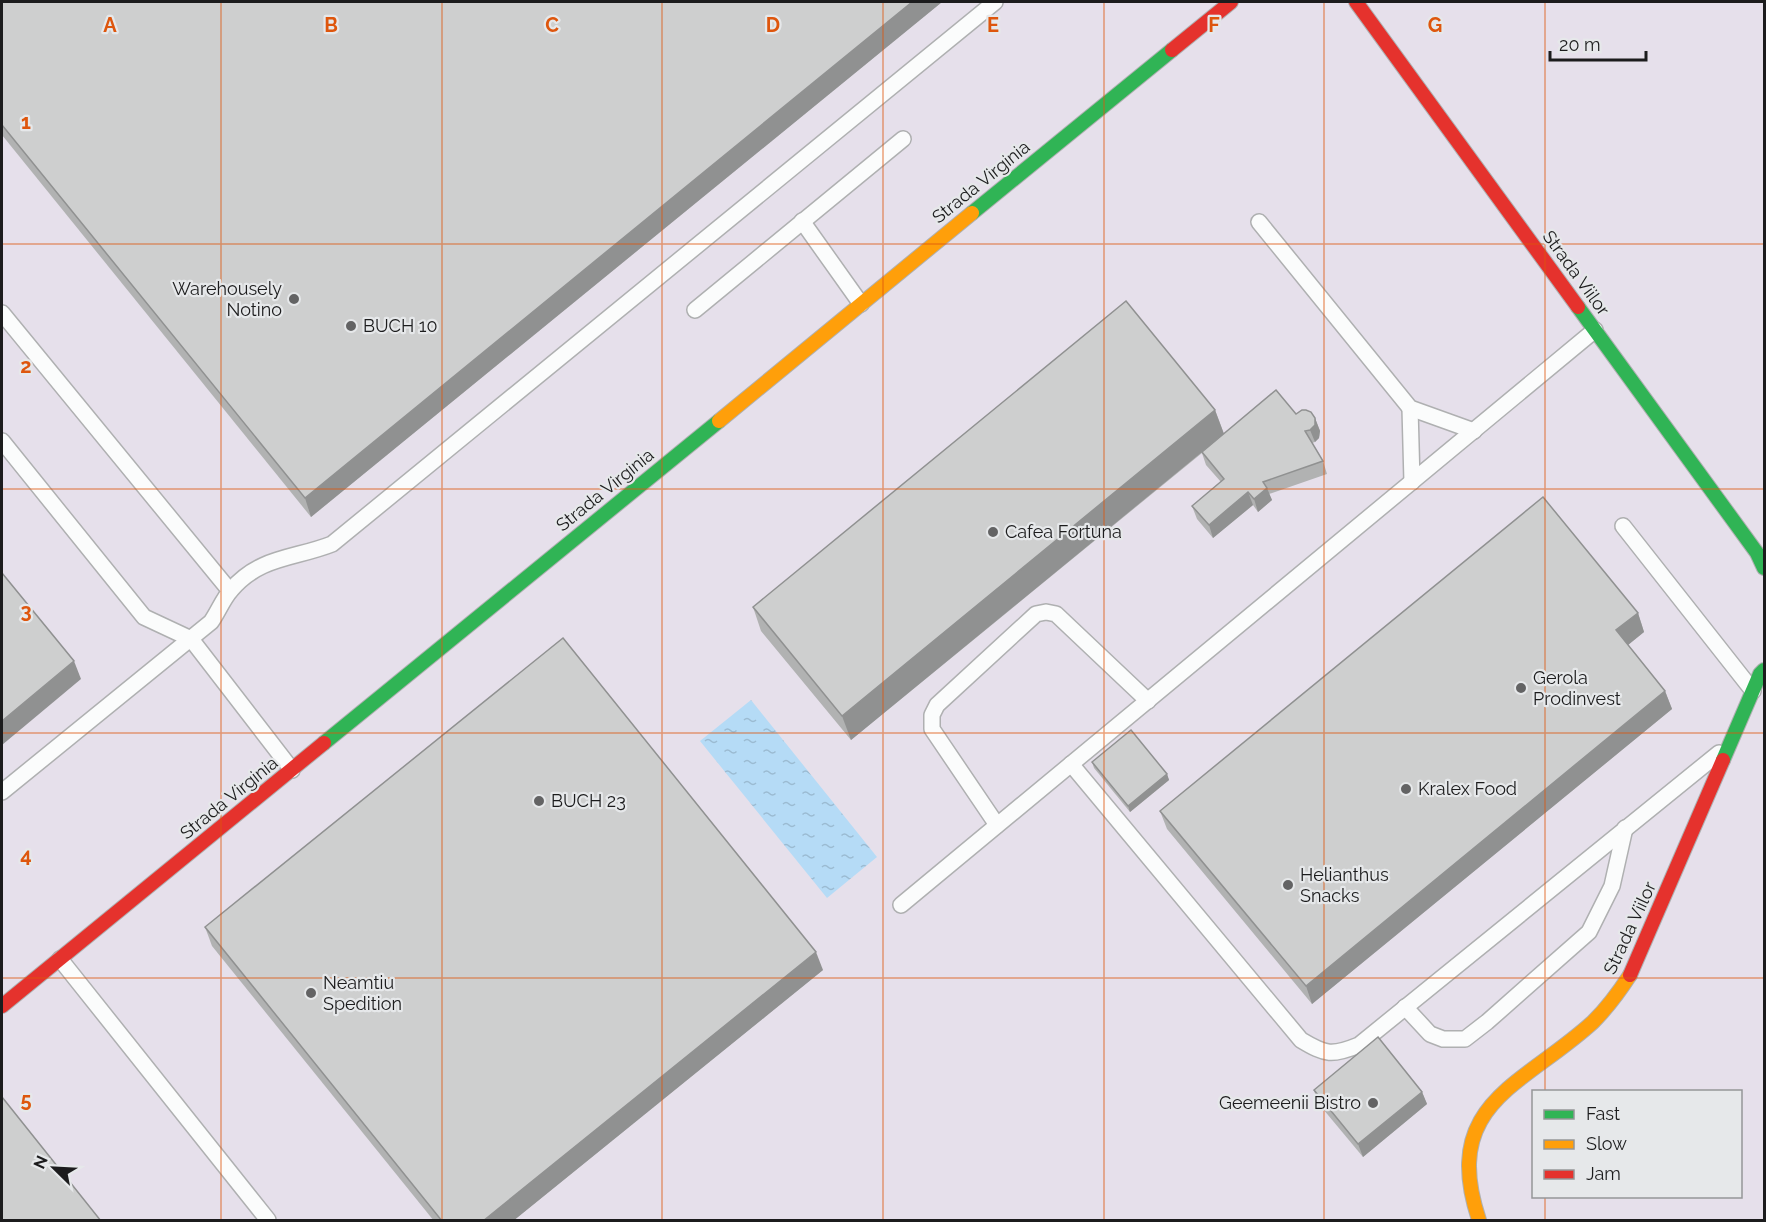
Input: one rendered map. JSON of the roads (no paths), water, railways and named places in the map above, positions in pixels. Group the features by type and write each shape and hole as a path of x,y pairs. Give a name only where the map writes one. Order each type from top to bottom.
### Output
{"street":[{"name":"Strada Virginia","path":"2,1006 1231,2"},
{"name":"Strada Viilor","path":"1356,2 1757,553 1764,568"},
{"name":"Strada Viilor","path":"1479,1221 1471,1200 1468,1179 1470,1150 1478,1124 1505,1089 1584,1030 1605,1010 1621,990 1633,969 1762,672"}],"lane":[{"path":"2,792 211,622 230,591 252,571 271,561 314,551 332,544 995,2"},
{"path":"695,310 903,139"},
{"path":"802,221 861,304"},
{"path":"1259,222 1410,408 1474,431"},
{"path":"2,313 230,591"},
{"path":"901,905 1595,330"},
{"path":"1410,408 1412,482"},
{"path":"2,441 144,617 191,639 292,770"},
{"path":"1623,526 1753,691"},
{"path":"998,825 932,729 932,715 937,705 1036,614 1046,612 1056,614 1148,701"},
{"path":"1071,764 1301,1040 1320,1051 1340,1052 1359,1045 1731,743"},
{"path":"1406,1007 1430,1034 1443,1039 1465,1039 1487,1022 1589,932 1612,886 1625,828"},
{"path":"60,958 268,1221"}],"water":[{"path":"751,700 877,857 827,898 700,741"}],"place":[{"name":"Warehousely Notino","path":"294,299"},
{"name":"BUCH 10","path":"351,326"},
{"name":"Cafea Fortuna","path":"993,532"},
{"name":"Gerola Prodinvest","path":"1521,688"},
{"name":"Kralex Food","path":"1406,789"},
{"name":"BUCH 23","path":"539,801"},
{"name":"Helianthus Snacks","path":"1288,885"},
{"name":"Neamtiu Spedition","path":"311,993"},
{"name":"Geemeenii Bistro","path":"1373,1103"}]}
